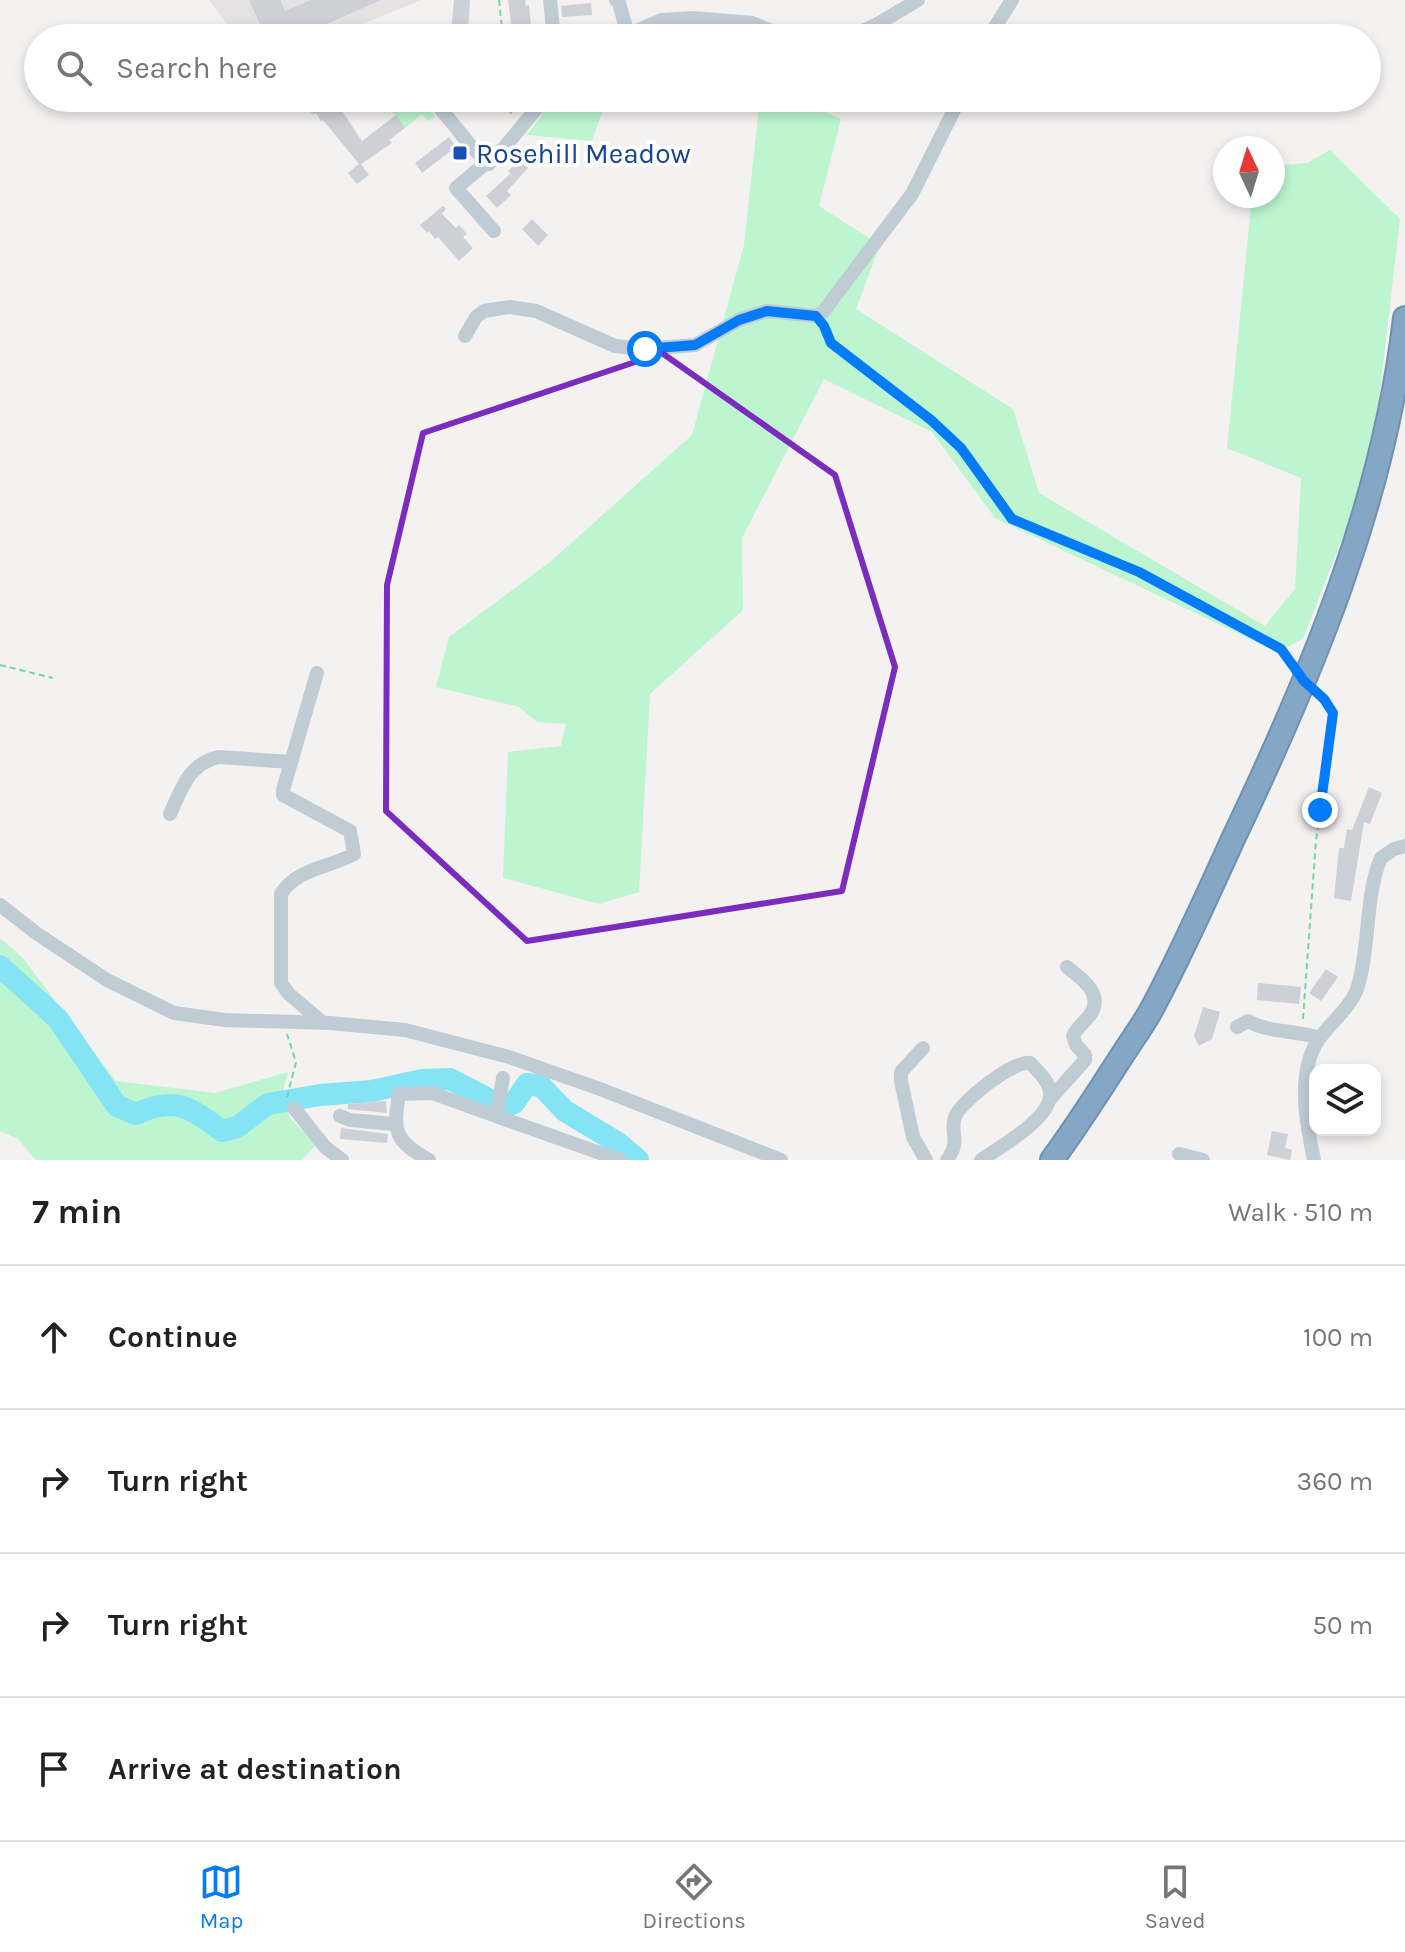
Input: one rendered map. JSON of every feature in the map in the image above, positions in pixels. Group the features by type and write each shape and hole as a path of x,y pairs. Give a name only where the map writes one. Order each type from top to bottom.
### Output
{"highway":[{"path":"1052,1160 1155,1004 1258,788 1304,681 1348,567 1371,493 1385,437 1405,318"}],"street":[{"path":"550,0 553,24"},
{"path":"616,0 622,24"},
{"path":"997,24 1012,0"},
{"path":"877,24 915,1"},
{"path":"652,24 662,20 693,18 754,24"},
{"path":"444,112 489,164"},
{"path":"494,231 456,188 489,164 533,112"},
{"path":"465,336 476,317 484,311 510,307 536,311 615,346 645,349 695,345 739,320 767,311 816,316 823,312 852,276 912,194 953,112"},
{"path":"317,673 283,795 342,824 350,831 354,854 340,862 303,872 281,894 281,983 289,994 322,1022"},
{"path":"170,814 188,774 207,760 218,757 291,762"},
{"path":"1314,1160 1308,1132 1306,1078 1309,1057 1319,1038 1358,988 1378,866 1386,854 1405,846"},
{"path":"0,905 107,980 174,1013 225,1020 322,1022 405,1030 491,1051 600,1089 781,1160"},
{"path":"981,1160 1030,1125 1085,1060 1073,1036 1091,1014 1093,994 1088,984 1067,967"},
{"path":"1237,1027 1248,1021 1260,1028 1302,1032 1319,1038"},
{"path":"923,1048 901,1072 901,1081 913,1137 926,1160"},
{"path":"947,1160 956,1144 954,1124 958,1113 976,1093 1017,1065 1027,1062 1034,1067 1049,1087 1051,1098"},
{"path":"495,1114 503,1078"},
{"path":"429,1160 399,1140 394,1124 399,1094 432,1093 620,1160"},
{"path":"290,1103 325,1147 342,1160"},
{"path":"340,1116 350,1120 394,1124"}],"path":[{"path":"499,0 502,24"},
{"path":"816,316 831,343 931,420 961,448 1012,519 1139,572 1224,616 1281,649 1304,681 1324,699 1333,713 1333,721 1316,840 1302,1032"},
{"path":"0,665 53,678"},
{"path":"284,1021 296,1062 290,1103"}],"highlighted area":[{"path":"662,353 835,475 895,667 842,891 527,941 386,811 387,585 423,433"}],"shaded area":[{"path":"209,0 421,0 363,24 227,24"}],"green space":[{"path":"393,112 432,112 435,117 428,121 422,114 405,128"},
{"path":"544,112 602,112 592,141 527,135"},
{"path":"758,112 825,112 841,119 819,206 880,245 856,309 1013,409 1039,493 1265,626 1295,589 1301,478 1227,448 1251,208 1285,208 1285,165 1307,163 1330,150 1400,219 1376,426 1348,523 1303,639 1277,652 995,518 932,432 824,379 742,538 743,610 650,694 639,892 599,904 503,878 508,752 561,746 566,724 537,722 519,707 436,687 449,637 550,562 692,435 744,245"},
{"path":"0,938 22,957 116,1081 215,1093 288,1072 281,1097 291,1119 316,1145 302,1160 36,1160 18,1139 0,1131"}],"building":[{"path":"249,0 280,0 285,11 311,0 381,0 327,24 260,24"},
{"path":"454,0 470,0 468,24 452,24"},
{"path":"508,0 525,0 526,6 529,5 531,24 511,24"},
{"path":"591,3 592,15 562,17 561,6"},
{"path":"311,112 343,112 362,141 396,115 405,128 389,140 392,143 361,164 369,175 357,184 348,173 359,164 323,120 316,113 313,115"},
{"path":"449,137 456,147 422,173 415,163"},
{"path":"520,160 528,168 507,191 511,195 497,208 486,196 510,174 515,178 508,171"},
{"path":"443,206 446,209 442,214 456,228 459,225 467,234 463,237 473,248 459,261 438,237 435,239 420,225"},
{"path":"532,219 548,235 538,246 522,229"},
{"path":"1369,787 1382,793 1370,824 1364,822 1351,901 1334,898 1339,848 1344,848 1347,829 1352,830"},
{"path":"1326,969 1338,977 1321,1001 1309,993"},
{"path":"1258,983 1301,987 1299,1004 1257,1000"},
{"path":"1203,1007 1220,1012 1212,1039 1199,1046 1194,1036"},
{"path":"386,1101 387,1113 348,1109 348,1104"},
{"path":"341,1128 388,1134 387,1143 340,1139"},
{"path":"1272,1131 1288,1134 1285,1148 1292,1150 1290,1160 1267,1155"}],"waterway":[{"path":"0,966 58,1019 117,1106 136,1114 150,1108 172,1105 201,1116 222,1131 237,1127 268,1104 320,1095 372,1091 422,1080 450,1079 504,1107 514,1103 527,1084 541,1086 565,1111 618,1143 638,1160"}],"place":[{"name":"Rosehill Meadow","path":"460,153"}],"route":[{"path":"645,349 695,345 739,320 767,311 816,316 831,343 931,420 961,448 1012,519 1139,572 1281,649 1333,713 1320,810"}]}
